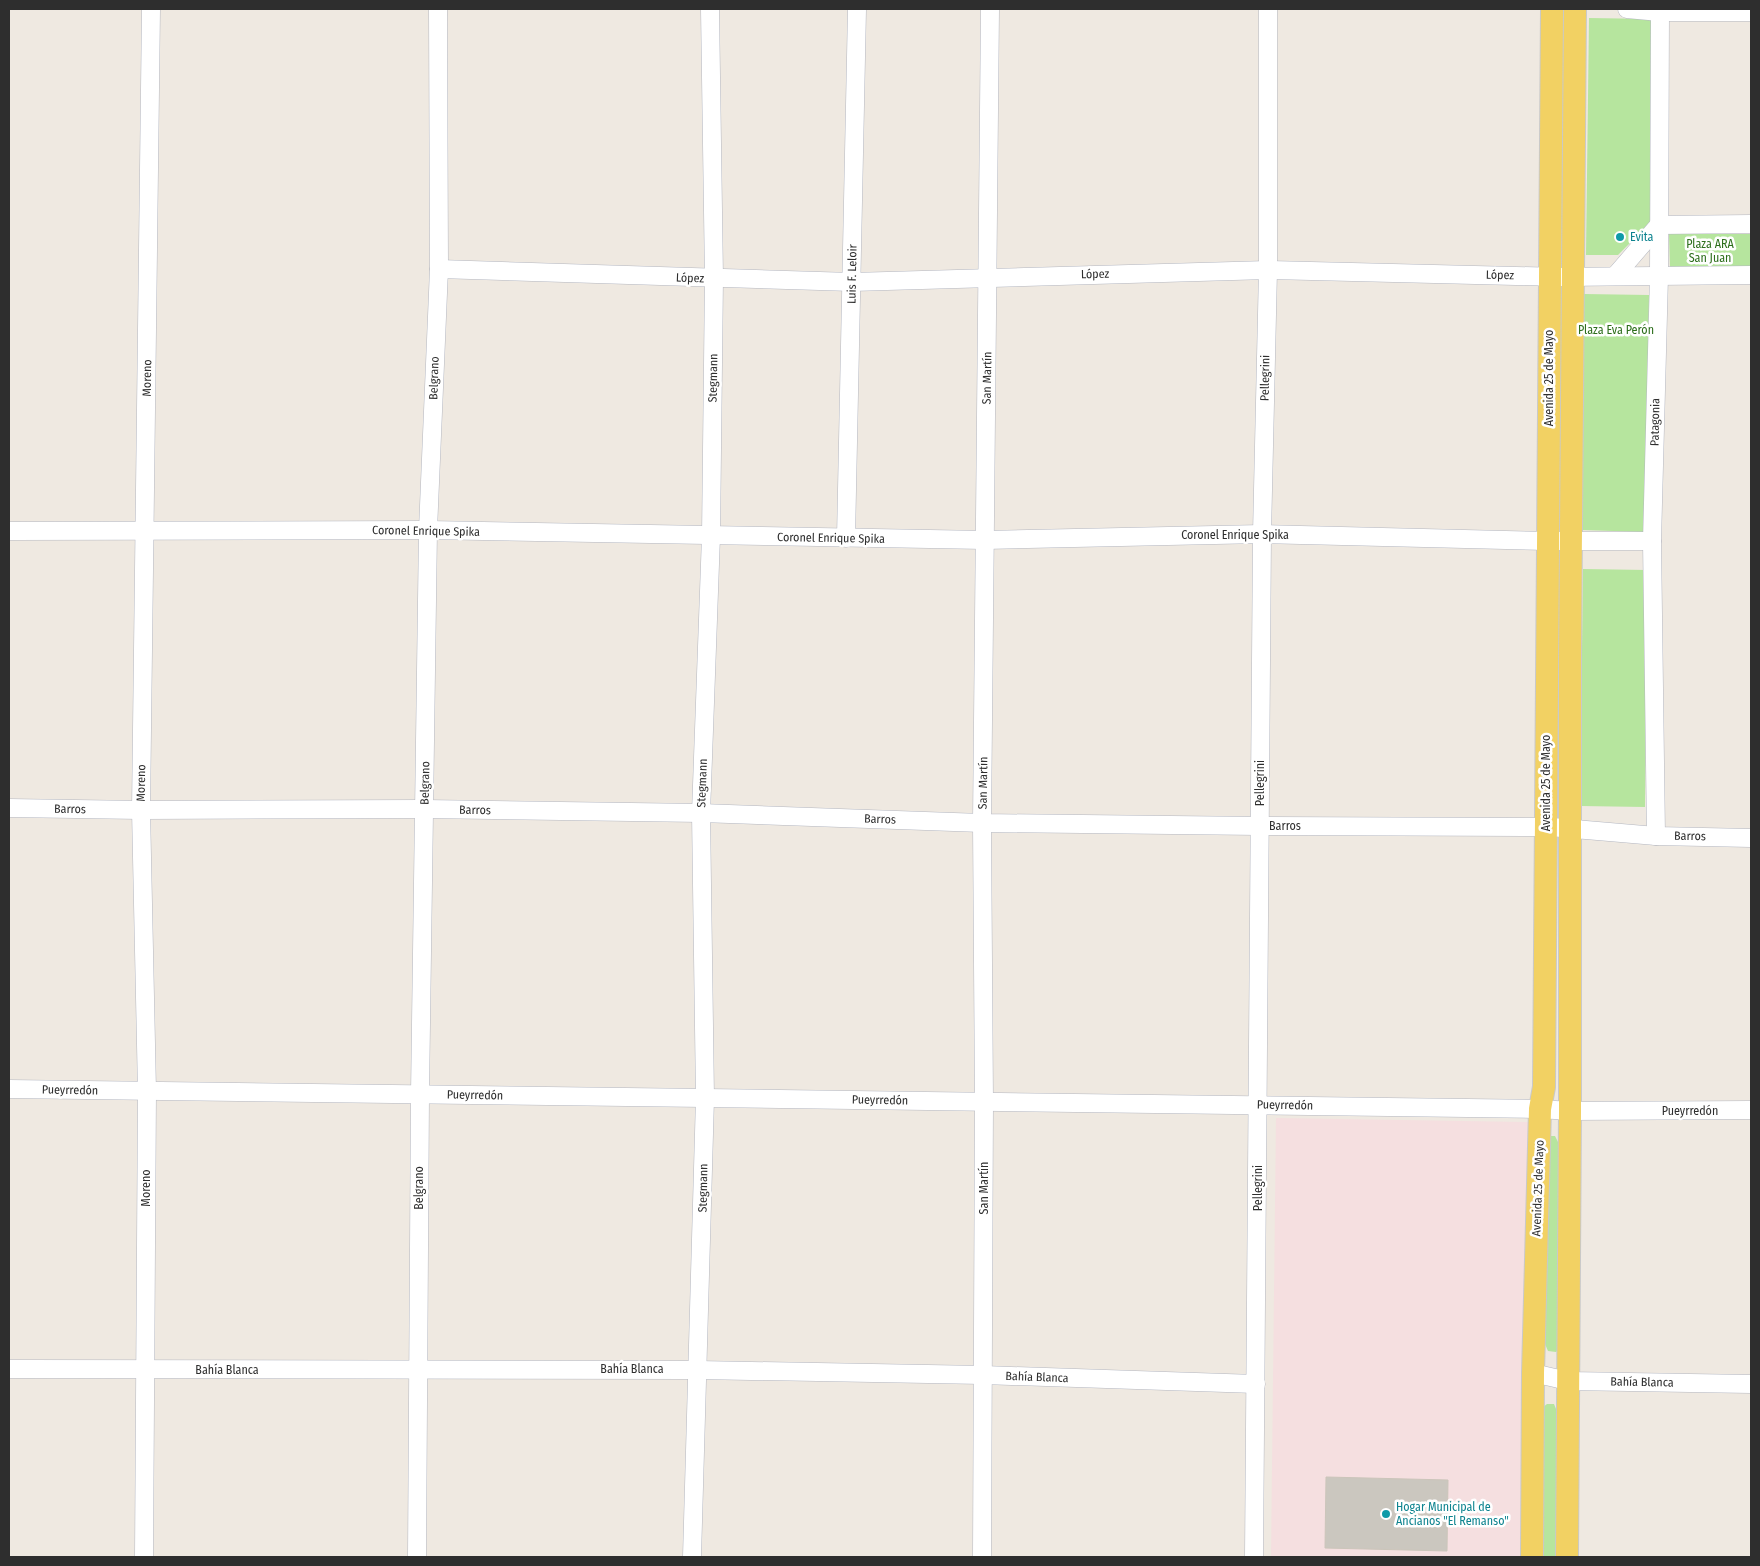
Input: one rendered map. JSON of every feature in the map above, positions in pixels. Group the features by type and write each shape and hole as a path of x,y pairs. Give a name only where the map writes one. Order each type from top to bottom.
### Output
{"main road":[{"name":"Avenida 25 de Mayo","path":"1532,1557 1533,1373 1540,1108 1544,1087 1552,9"},
{"name":"Avenida 25 de Mayo","path":"1567,1557 1575,9"}],"street":[{"name":"Moreno","path":"144,1557 147,1091 140,810 150,9"},
{"name":"Belgrano","path":"417,1557 420,1094 428,530 439,269 438,9"},
{"name":"Stegmann","path":"692,1557 705,1098 701,813 711,536 714,278 710,9"},
{"name":"Luis F. Leloir","path":"846,538 857,9"},
{"name":"San Martín","path":"982,1557 984,1102 982,822 990,9"},
{"name":"Pellegrini","path":"1254,1557 1262,534 1268,270 1268,9"},
{"path":"1627,9 1751,12"},
{"name":"Patagonia","path":"1656,836 1652,541 1659,276 1660,10"},
{"path":"1615,276 1659,225 1751,224"},
{"name":"López","path":"439,269 852,282 1268,270 1550,277 1751,275"},
{"name":"Coronel Enrique Spika","path":"9,531 145,529 428,530 985,540 1262,534 1548,541 1652,541"},
{"name":"Barros","path":"9,808 140,810 425,809 701,813 982,822 1260,826 1546,827 1656,836 1751,838"},
{"name":"Pueyrredón","path":"9,1089 1540,1108 1570,1111 1751,1110"},
{"name":"Bahía Blanca","path":"9,1369 419,1368 698,1370 982,1375 1256,1384"},
{"name":"Bahía Blanca","path":"1533,1373 1568,1381 1751,1384"}],"shaded area":[{"path":"1276,1118 1529,1122 1523,1557 1271,1557"}],"green space":[{"path":"1589,18 1653,19 1651,222 1618,255 1586,255"},
{"name":"Plaza ARA San Juan","path":"1669,234 1751,234 1751,267 1670,267"},
{"name":"Plaza Eva Perón","path":"1584,294 1649,295 1646,532 1581,530"},
{"path":"1583,569 1647,570 1645,807 1580,806"},
{"path":"1548,1136 1555,1136 1558,1142 1559,1349 1556,1352 1548,1351 1545,1344"},
{"path":"1547,1404 1554,1404 1556,1409 1557,1557 1543,1557 1542,1408"}],"building":[{"name":"Hogar Municipal de Ancianos \"El Remanso\"","path":"1326,1477 1448,1480 1447,1551 1325,1548"}],"place":[{"name":"Evita","path":"1620,237"},
{"name":"Hogar Municipal de Ancianos \"El Remanso\"","path":"1386,1514"}]}
